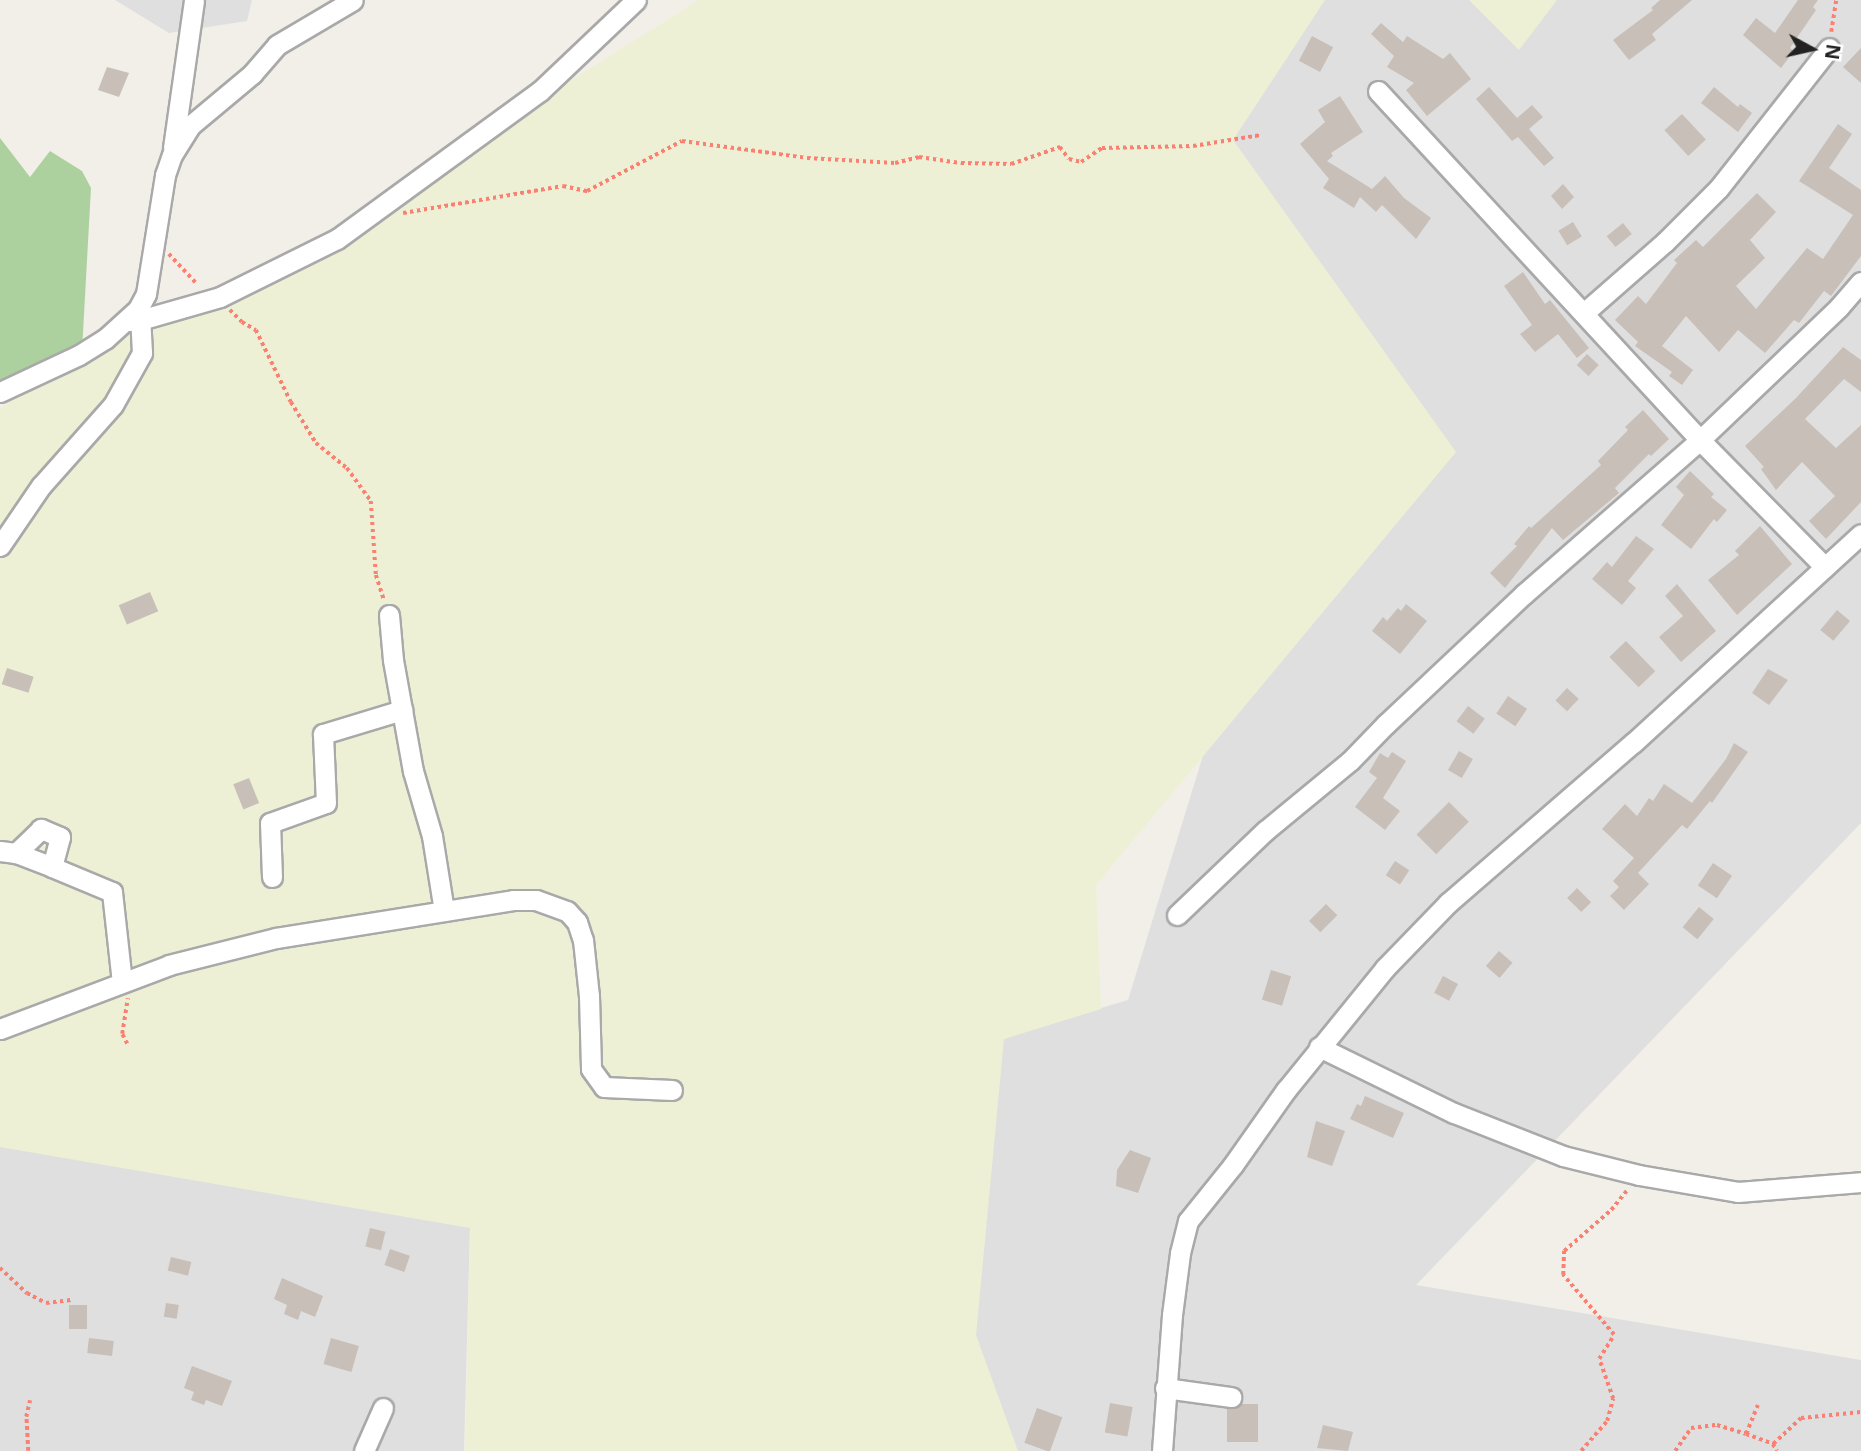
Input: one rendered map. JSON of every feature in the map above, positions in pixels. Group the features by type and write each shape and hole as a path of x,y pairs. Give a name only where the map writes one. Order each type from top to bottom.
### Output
{"street":[{"path":"0,546 41,486 113,405 142,353 134,320 146,294 159,197 172,155 194,0"},
{"path":"172,155 191,125 252,74 276,45 353,0"},
{"path":"0,392 79,355 134,320 220,297 337,239 540,90 636,0"},
{"path":"1585,312 1665,242 1719,188 1829,48"},
{"path":"1378,91 1585,312 1700,440 1825,568"},
{"path":"1177,915 1265,831 1350,761 1524,594 1700,440 1839,307 1861,282"},
{"path":"1162,1451 1165,1388 1180,1253 1188,1221 1233,1165 1319,1047 1385,968 1448,903 1604,769 1861,534"},
{"path":"389,615 413,771 432,836 444,911"},
{"path":"272,877 270,823 326,803 323,734 402,710"},
{"path":"8,852 41,829 60,837 52,867"},
{"path":"8,852 112,891 122,982"},
{"path":"0,1029 169,965 276,938 513,900 536,900 567,911 577,922 583,940 589,996 591,1069 604,1087 672,1090"},
{"path":"1319,1047 1454,1113 1563,1156 1639,1175 1738,1192 1861,1182"},
{"path":"1165,1388 1231,1397"},
{"path":"363,1451 383,1408"}],"path":[{"path":"1829,48 1836,0"},
{"path":"397,215 445,204 563,186 587,191 682,141 819,159 895,163 919,157 961,163 1011,163 1060,147 1069,159 1081,162 1102,148 1193,146 1261,135"},
{"path":"153,241 165,248 195,284 220,297 242,322 256,330 291,402 316,443 347,468 371,501 376,575 389,615"},
{"path":"122,982 129,1002 122,1034 127,1044"},
{"path":"1581,1451 1607,1421 1613,1399 1598,1359 1614,1335 1563,1275 1564,1251 1611,1210 1639,1175"},
{"path":"0,1268 27,1293 46,1303 71,1300"},
{"path":"28,1451 26,1417 30,1400"},
{"path":"1746,1434 1758,1405"},
{"path":"1773,1444 1801,1418 1861,1412"},
{"path":"1675,1451 1691,1428 1717,1425 1773,1444 1777,1451"}],"shaded area":[{"path":"115,0 252,0 247,21 169,33"},
{"path":"1189,0 1861,0 1861,823 1416,1285 1861,1360 1861,1451 1001,1451 975,1333 1003,1037 1128,1000 1307,416"},
{"path":"0,1145 470,1226 464,1451 0,1451"}],"green space":[{"path":"699,0 1325,0 1233,140 1456,452 1096,885 1101,1009 1004,1039 976,1335 1018,1451 465,1451 470,1228 0,1147 0,409 113,317 165,303 218,297 306,246"},
{"path":"1469,0 1557,0 1519,50"},
{"path":"0,138 30,177 50,151 82,171 91,188 82,351 0,386"}],"building":[{"path":"1660,0 1692,0 1652,34 1656,40 1629,60 1613,40 1653,10 1651,8"},
{"path":"1798,0 1818,0 1813,7 1816,10 1790,48 1794,51 1781,68 1743,35 1756,18 1775,33"},
{"path":"1381,23 1403,42 1407,36 1443,59 1450,53 1471,79 1427,116 1406,90 1414,83 1387,67 1394,56 1371,34"},
{"path":"1312,36 1333,47 1320,72 1299,61"},
{"path":"1861,48 1861,83 1843,67"},
{"path":"107,67 129,73 119,97 98,90"},
{"path":"1489,87 1517,118 1532,105 1543,117 1529,129 1554,158 1544,166 1518,137 1512,141 1476,99"},
{"path":"1714,87 1738,107 1740,104 1752,113 1738,132 1701,103"},
{"path":"1340,96 1363,132 1331,153 1333,156 1327,161 1372,189 1385,176 1404,198 1431,218 1416,239 1382,205 1376,212 1360,197 1354,208 1323,188 1329,179 1300,144 1325,122 1318,110"},
{"path":"1682,114 1706,140 1688,156 1664,130"},
{"path":"1838,124 1852,134 1829,168 1861,190 1861,256 1831,296 1824,291 1799,323 1794,320 1765,353 1738,330 1719,352 1686,316 1662,346 1693,370 1682,385 1669,376 1672,372 1635,346 1638,342 1615,320 1638,296 1646,304 1677,263 1674,260 1696,240 1703,247 1757,193 1776,212 1750,240 1765,258 1736,286 1756,309 1807,248 1823,259 1853,215 1799,181"},
{"path":"1563,184 1574,197 1562,209 1551,196"},
{"path":"1573,222 1582,237 1567,245 1558,231"},
{"path":"1623,223 1632,234 1615,247 1607,236"},
{"path":"1523,272 1545,304 1550,300 1589,348 1577,358 1558,334 1535,352 1520,334 1532,325 1504,286"},
{"path":"1843,347 1861,360 1861,392 1844,379 1805,419 1836,448 1861,425 1861,502 1826,539 1809,521 1835,496 1802,462 1776,490 1761,469 1764,467 1745,446 1796,398"},
{"path":"1587,354 1599,365 1588,376 1577,365"},
{"path":"1643,410 1669,439 1651,456 1649,454 1615,488 1619,493 1563,540 1552,528 1505,588 1490,573 1517,546 1514,544 1529,526 1531,528 1601,465 1598,461 1628,430 1625,427"},
{"path":"1690,471 1714,494 1711,497 1727,510 1717,522 1714,519 1691,549 1661,525 1684,495 1676,487"},
{"path":"1760,526 1792,564 1737,615 1708,580 1739,555 1735,551"},
{"path":"1636,536 1654,549 1628,581 1636,588 1622,605 1592,579 1607,562 1612,567"},
{"path":"1677,584 1716,631 1681,662 1659,637 1683,616 1665,596"},
{"path":"150,592 158,611 127,625 119,605"},
{"path":"1406,604 1427,621 1400,654 1372,631 1383,617 1387,621 1398,608 1401,611"},
{"path":"1837,610 1850,621 1833,641 1820,630"},
{"path":"1626,641 1655,671 1639,687 1609,657"},
{"path":"7,668 34,677 28,693 2,684"},
{"path":"1768,669 1788,680 1769,705 1752,693"},
{"path":"1567,688 1579,699 1567,711 1555,700"},
{"path":"1508,696 1527,709 1515,726 1496,713"},
{"path":"1468,706 1485,719 1473,734 1457,721"},
{"path":"1734,743 1748,752 1712,803 1710,801 1687,829 1682,825 1638,873 1649,884 1624,910 1610,896 1619,887 1613,881 1634,858 1602,829 1625,804 1637,816 1649,798 1653,801 1664,784 1692,803 1726,759"},
{"path":"1459,751 1473,759 1462,778 1448,770"},
{"path":"1392,752 1406,761 1383,798 1400,811 1385,830 1355,807 1377,778 1369,772 1380,753 1388,758"},
{"path":"249,778 259,803 243,809 233,784"},
{"path":"1449,802 1469,822 1436,854 1416,835"},
{"path":"1395,861 1409,870 1400,885 1386,875"},
{"path":"1713,863 1732,876 1717,898 1698,885"},
{"path":"1577,888 1591,902 1581,912 1567,898"},
{"path":"1326,904 1337,915 1320,932 1309,921"},
{"path":"1699,907 1714,919 1697,939 1683,927"},
{"path":"1499,951 1513,963 1499,978 1486,966"},
{"path":"1271,970 1291,976 1282,1006 1262,1000"},
{"path":"1443,976 1458,984 1449,1001 1434,993"},
{"path":"1365,1096 1404,1113 1393,1138 1350,1119 1357,1104 1361,1106"},
{"path":"1316,1121 1345,1131 1332,1166 1307,1157"},
{"path":"1130,1150 1151,1158 1138,1193 1116,1186 1117,1170"},
{"path":"370,1228 386,1232 381,1250 365,1246"},
{"path":"390,1249 410,1256 404,1272 384,1265"},
{"path":"171,1257 191,1262 188,1276 168,1271"},
{"path":"282,1278 323,1296 315,1317 301,1311 298,1320 284,1314 287,1305 274,1299"},
{"path":"166,1303 179,1305 177,1319 164,1317"},
{"path":"69,1305 87,1305 87,1329 69,1329"},
{"path":"89,1338 114,1341 112,1356 87,1353"},
{"path":"331,1338 359,1346 351,1372 324,1364"},
{"path":"192,1366 232,1381 222,1406 206,1400 204,1405 191,1400 194,1392 184,1388"},
{"path":"1110,1403 1133,1407 1127,1437 1105,1433"},
{"path":"1241,1404 1258,1404 1258,1442 1227,1442 1227,1409"},
{"path":"1037,1408 1062,1417 1050,1451 1024,1443"},
{"path":"1323,1425 1353,1432 1348,1451 1317,1448"}]}
